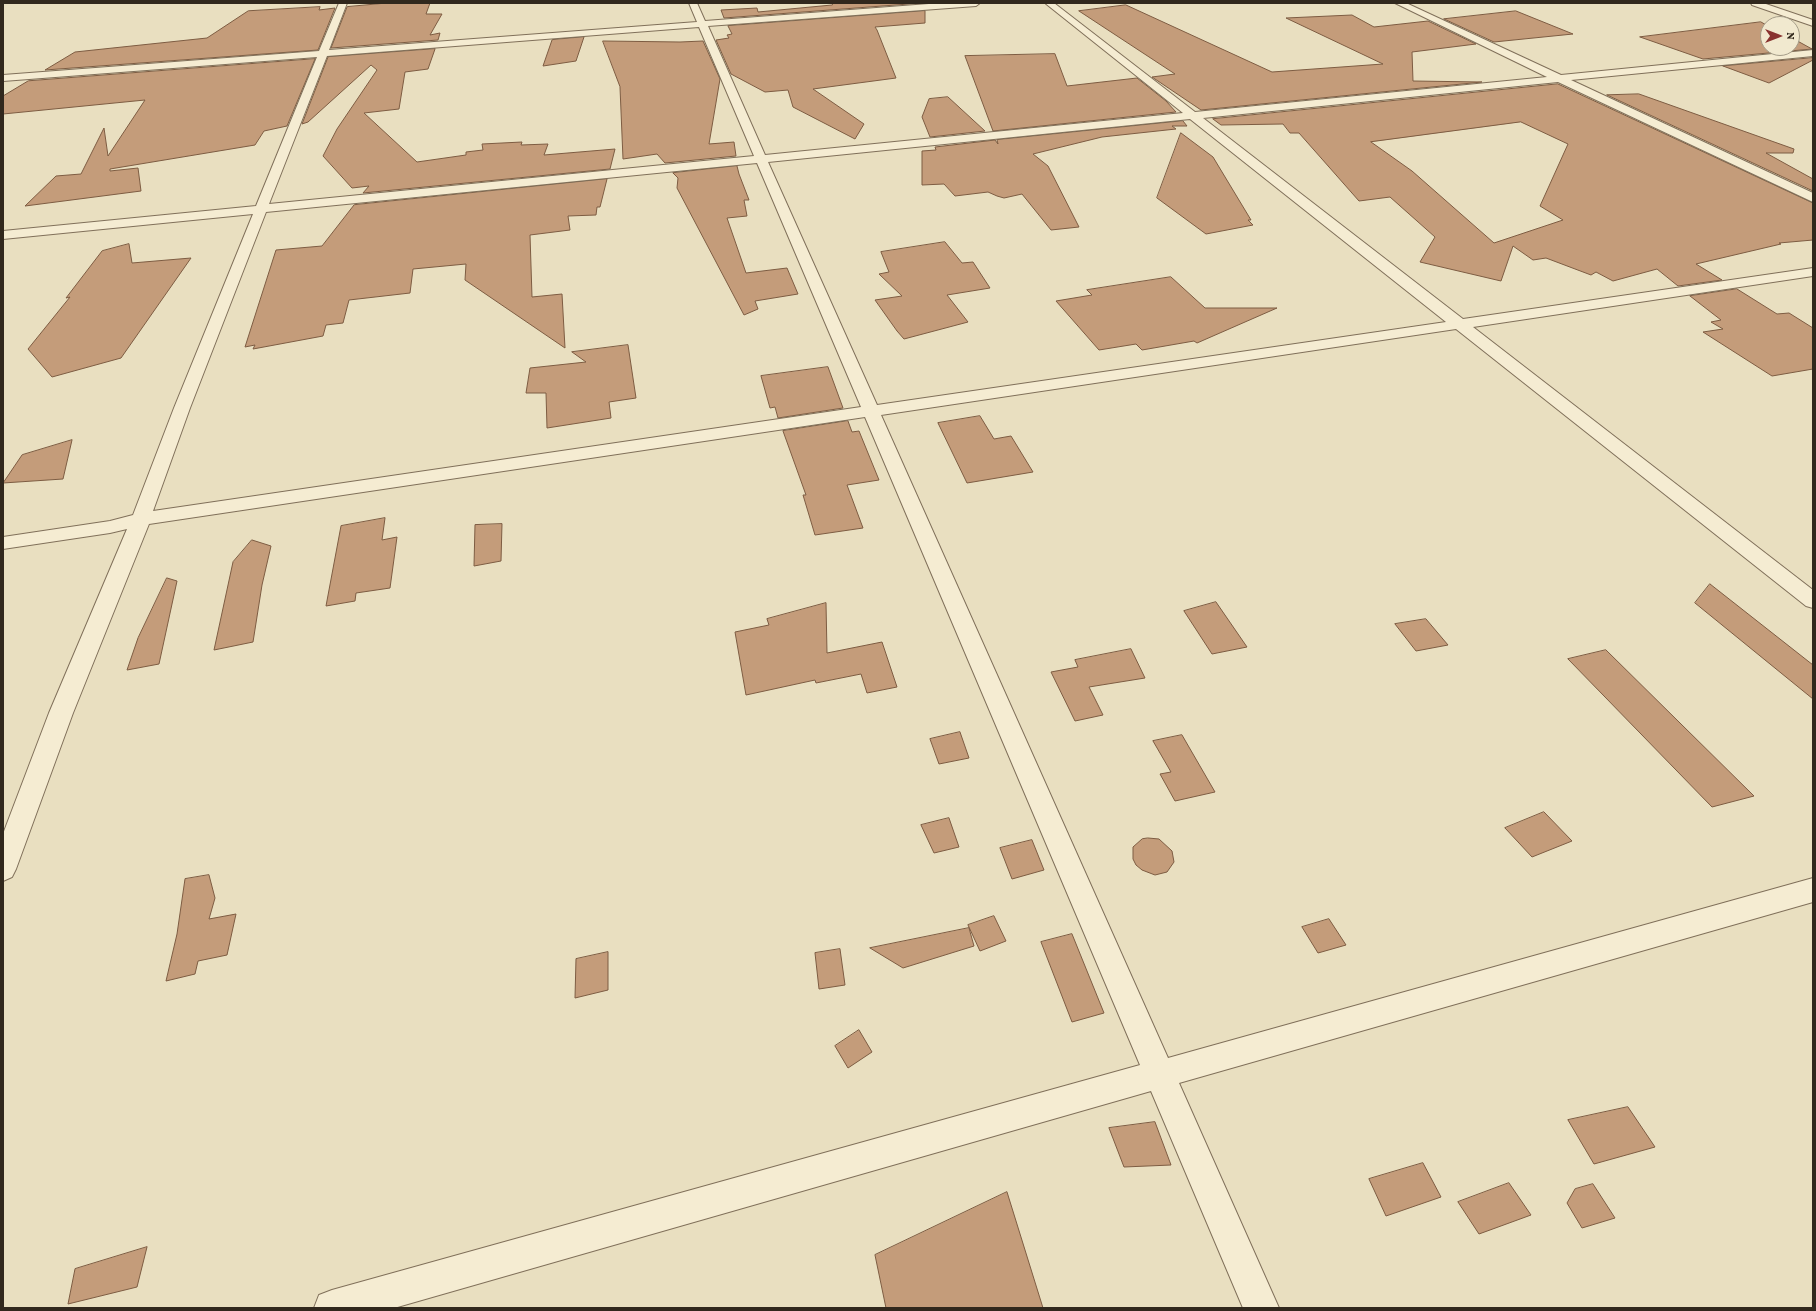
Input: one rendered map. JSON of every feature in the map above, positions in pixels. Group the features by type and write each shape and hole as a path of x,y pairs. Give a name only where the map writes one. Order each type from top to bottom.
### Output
{"street":[{"path":"3,869 61,713 141,519 182,408 343,3"},
{"path":"693,3 1261,1308"},
{"path":"3,78 976,3"},
{"path":"1049,3 1813,602"},
{"path":"1399,3 1813,198"},
{"path":"1755,3 1813,22"},
{"path":"3,235 1813,53"},
{"path":"3,543 110,527 141,519 1813,272"},
{"path":"332,1308 1813,890"}],"building":[{"path":"387,3 430,3 426,14 442,14 430,35 440,33 438,40 331,48 347,7"},
{"path":"833,3 922,3 724,18 721,10 757,8 758,12 832,5"},
{"path":"1126,5 1272,72 1383,64 1286,18 1352,15 1374,27 1428,21 1476,44 1412,52 1413,81 1482,82 1201,110 1152,77 1175,74 1079,11"},
{"path":"320,7 319,10 335,8 318,50 45,70 75,52 207,38 248,11"},
{"path":"925,11 925,23 875,27 896,78 813,89 864,124 855,139 793,107 788,90 765,92 731,74 716,40 729,38 727,35 732,34 728,26"},
{"path":"1516,11 1573,34 1494,42 1444,19"},
{"path":"1760,22 1760,54 1703,59 1640,37"},
{"path":"584,37 576,61 543,66 552,40"},
{"path":"603,41 703,41 720,79 709,144 734,142 736,156 665,163 657,154 623,159 620,87"},
{"path":"1800,42 1812,49 1800,50"},
{"path":"435,49 428,69 405,72 399,109 364,113 417,162 466,155 466,152 483,150 482,144 522,142 521,145 548,144 544,155 615,149 610,169 363,193 369,186 352,188 323,156 337,129 377,70 371,65 308,122 302,124 328,57"},
{"path":"1055,54 1067,86 1137,78 1166,101 1176,112 993,131 965,56"},
{"path":"1813,58 1813,60 1769,83 1723,66"},
{"path":"315,59 287,126 264,131 255,145 110,169 110,171 138,168 141,191 25,206 56,176 81,174 104,128 108,156 145,100 3,114 3,96 28,81"},
{"path":"1558,84 1813,203 1813,240 1779,243 1781,244 1696,264 1722,280 1678,286 1657,269 1613,281 1596,272 1591,275 1546,258 1533,260 1513,246 1501,281 1420,262 1435,237 1390,197 1359,201 1299,133 1290,133 1283,124 1221,125 1213,119","holes":["1521,122 1568,144 1540,206 1563,220 1494,243 1412,171 1371,142"]},
{"path":"1639,94 1794,149 1793,153 1766,153 1813,179 1813,191 1607,95"},
{"path":"948,97 985,131 930,137 922,117 929,99"},
{"path":"1183,121 1187,126 1172,126 1176,129 1102,137 1033,154 1048,166 1079,227 1051,230 1022,194 1004,198 988,192 955,196 944,184 922,185 922,151 936,150 935,147 995,140 998,144 997,140"},
{"path":"1181,133 1213,157 1251,220 1248,220 1253,225 1206,234 1157,198"},
{"path":"737,166 749,200 744,200 747,216 727,218 746,273 787,268 798,294 755,301 758,309 744,315 677,188 678,178 673,173"},
{"path":"607,179 600,207 597,207 596,215 568,216 570,230 530,235 532,297 562,294 565,348 465,280 466,264 413,269 410,293 349,300 343,323 326,325 323,336 253,349 255,345 245,347 276,250 322,246 354,205"},
{"path":"945,242 962,263 973,262 990,288 947,295 968,322 904,339 875,300 902,296 879,274 889,272 881,252"},
{"path":"129,244 132,263 191,258 121,358 52,377 28,349 70,297 66,298 102,251"},
{"path":"1171,277 1205,308 1277,308 1197,343 1194,341 1142,350 1136,344 1099,350 1056,301 1092,295 1087,290"},
{"path":"1737,289 1777,314 1789,313 1813,328 1813,369 1772,376 1703,332 1723,329 1711,322 1721,320 1690,296"},
{"path":"628,345 636,398 609,402 611,418 547,428 546,393 526,393 530,368 586,362 572,352"},
{"path":"828,367 843,408 778,418 775,407 770,408 761,376"},
{"path":"980,416 994,439 1011,436 1033,472 967,483 938,423"},
{"path":"848,421 852,432 859,431 879,480 847,485 863,528 815,535 803,495 806,495 783,431"},
{"path":"72,440 63,479 3,483 22,455"},
{"path":"385,518 382,540 397,537 390,588 356,593 355,601 326,606 341,526"},
{"path":"502,524 501,561 474,566 475,525"},
{"path":"252,540 271,546 262,585 253,642 214,650 233,562"},
{"path":"167,578 177,581 159,664 127,670 138,638"},
{"path":"1710,584 1813,665 1813,699 1695,603"},
{"path":"1216,602 1247,647 1212,654 1184,611"},
{"path":"826,603 827,653 882,642 897,687 867,693 861,674 816,683 815,680 746,695 735,632 769,625 767,619"},
{"path":"1426,619 1448,645 1416,651 1395,624"},
{"path":"1131,649 1145,678 1089,687 1103,715 1075,721 1051,672 1078,667 1075,660"},
{"path":"1606,650 1754,796 1712,807 1568,659"},
{"path":"960,732 969,758 939,764 930,739"},
{"path":"1182,735 1215,792 1175,801 1160,774 1171,772 1153,741"},
{"path":"1544,812 1572,841 1532,857 1505,828"},
{"path":"949,818 959,847 934,853 921,825"},
{"path":"1142,839 1159,839 1172,851 1174,862 1167,872 1155,875 1142,870 1136,865 1133,859 1133,847"},
{"path":"1032,840 1044,870 1012,879 1000,848"},
{"path":"209,875 215,898 209,919 236,914 227,955 198,961 195,974 166,981 177,934 185,879"},
{"path":"994,916 1006,941 980,951 968,925"},
{"path":"1329,919 1346,945 1318,953 1302,927"},
{"path":"969,928 974,946 903,968 870,948"},
{"path":"1072,934 1104,1013 1072,1022 1041,942"},
{"path":"840,949 845,985 819,989 815,953"},
{"path":"608,952 608,990 575,998 576,959"},
{"path":"859,1030 872,1052 848,1068 835,1046"},
{"path":"1628,1107 1655,1147 1594,1164 1568,1120"},
{"path":"1155,1122 1171,1165 1124,1167 1109,1128"},
{"path":"1423,1163 1441,1197 1386,1216 1369,1179"},
{"path":"1509,1183 1531,1215 1479,1234 1458,1202"},
{"path":"1593,1184 1615,1218 1582,1228 1567,1203 1575,1189"},
{"path":"1007,1192 1043,1308 886,1308 875,1255"},
{"path":"147,1247 137,1287 68,1304 75,1269"}]}
